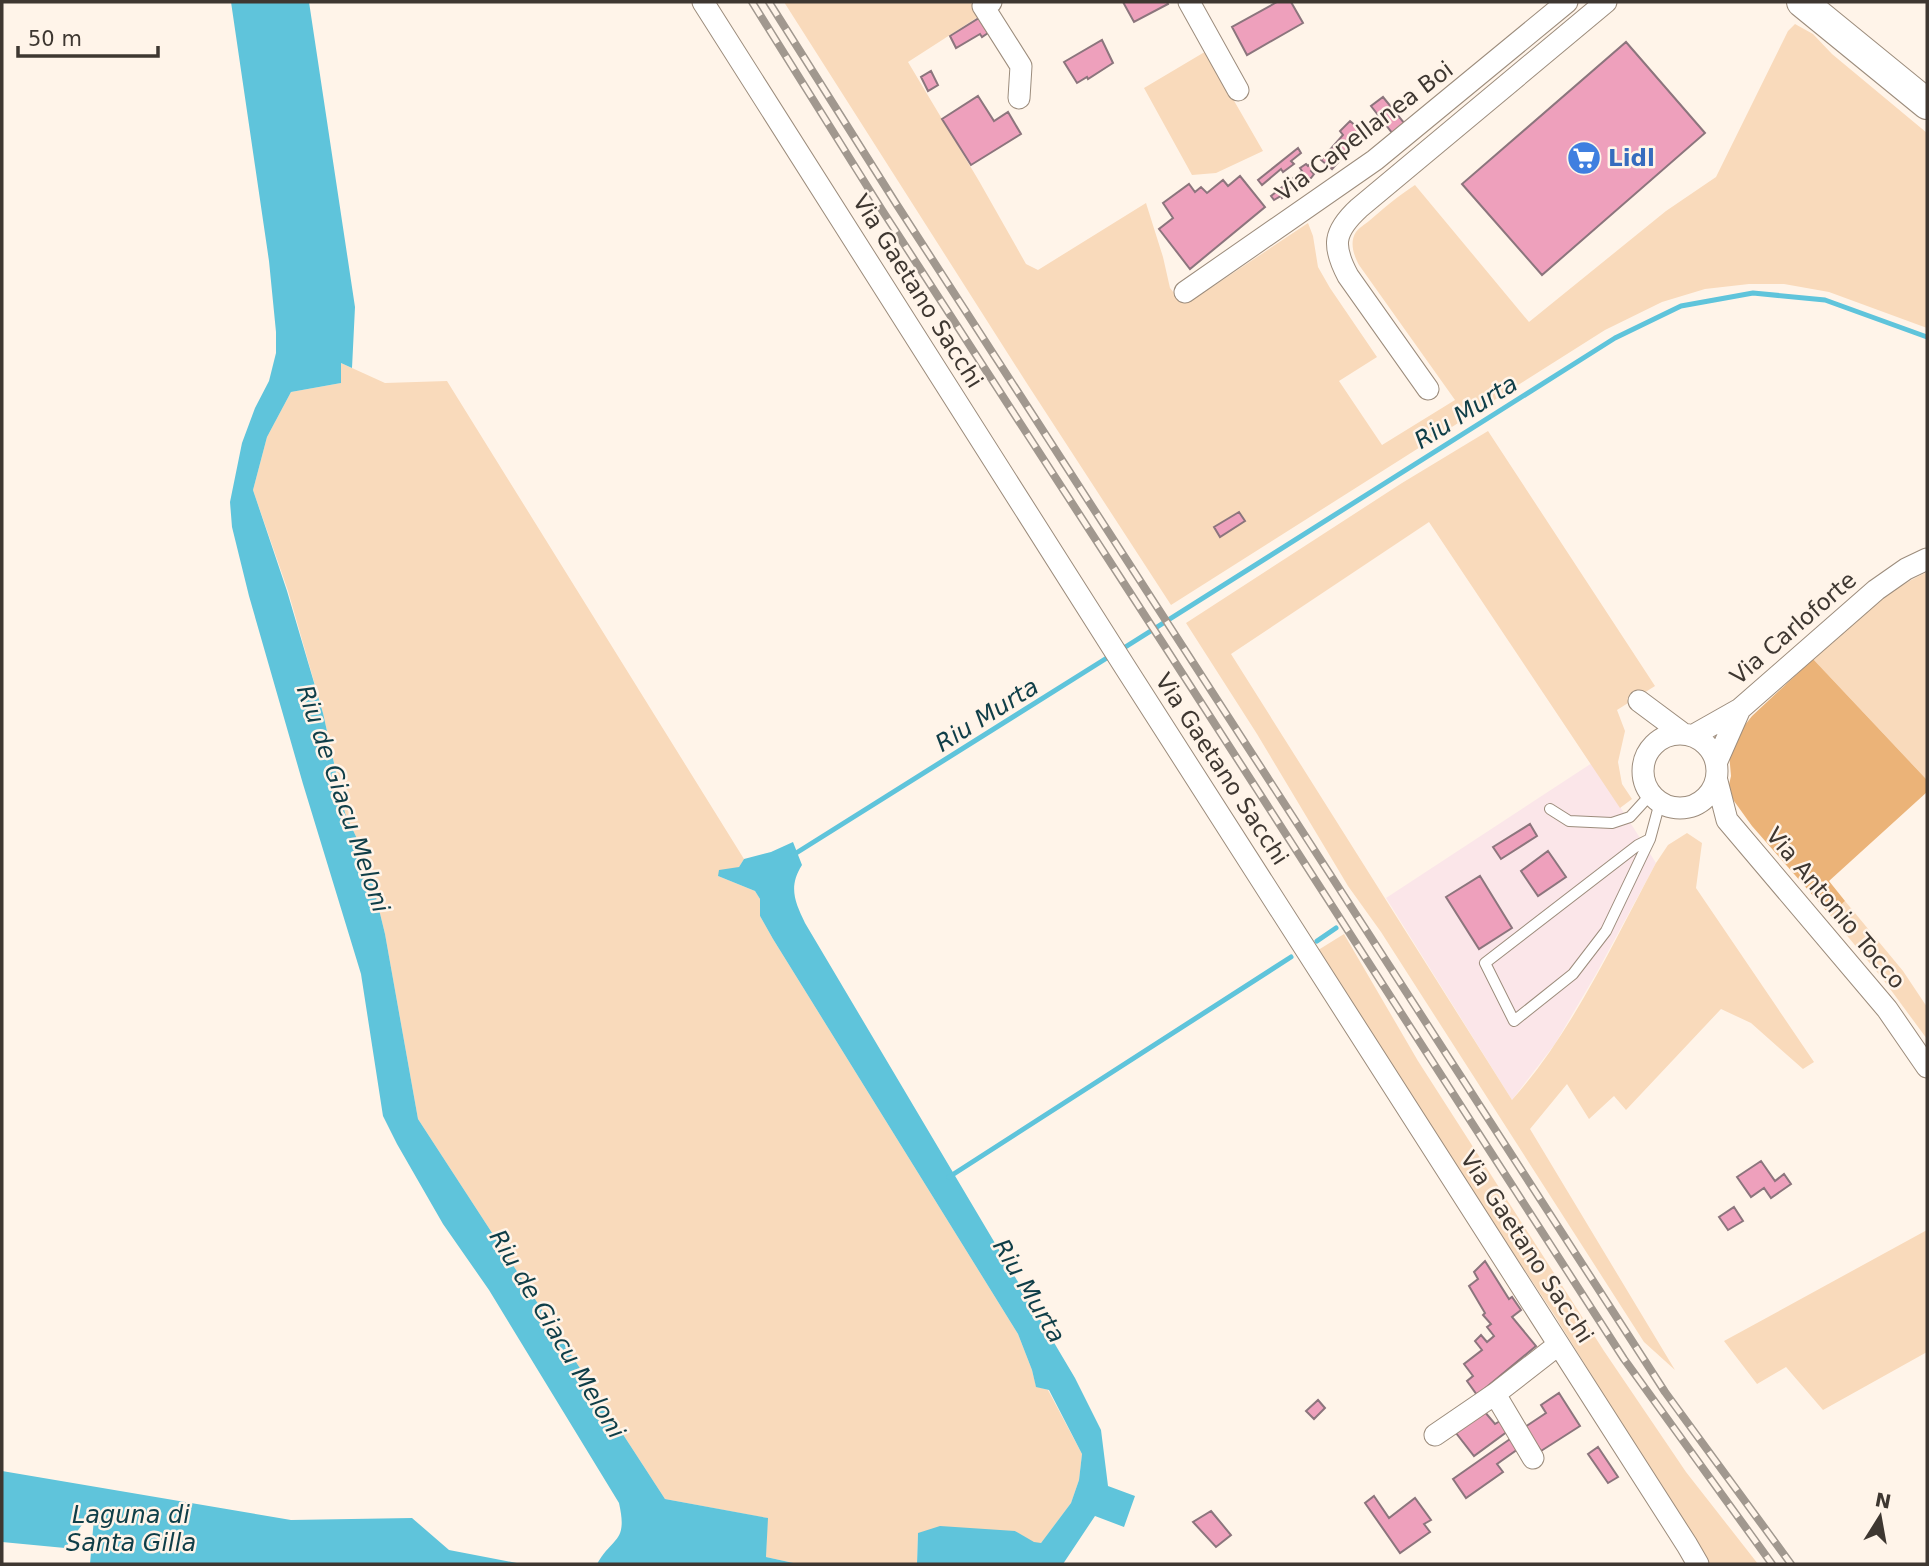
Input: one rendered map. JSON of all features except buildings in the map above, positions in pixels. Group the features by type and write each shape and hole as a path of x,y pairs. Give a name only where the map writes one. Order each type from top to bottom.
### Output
{"main road":[{"path":"1802,2 1927,104"}],"street":[{"name":"Via Gaetano Sacchi","path":"703,2 1698,1564"},
{"path":"991,2 983,6 1021,66 1019,98"},
{"path":"1189,2 1238,90"},
{"name":"Via Capellanea Boi","path":"1185,292 1375,160 1567,2"},
{"path":"1428,389 1348,276 1336,248 1341,228 1359,208 1606,2"},
{"name":"Via Carloforte","path":"1688,734 1740,709 1876,590 1906,569 1927,559"},
{"path":"1650,748 1639,701 1688,734 1704,741 1712,750 1717,771"},
{"path":"1688,734 1670,735 1658,740 1644,760 1645,783 1655,798 1671,807 1695,806 1712,791 1740,709"},
{"name":"Via Antonio Tocco","path":"1717,771 1727,820"},
{"name":"Via Antonio Tocco","path":"1695,806 1727,820 1887,1009 1927,1067"},
{"path":"1435,1435 1495,1394 1558,1345"},
{"path":"1495,1394 1533,1458"}],"lane":[{"path":"1550,809 1569,821 1612,823 1630,817 1655,798"},
{"path":"1650,839 1638,845 1485,964 1514,1021 1573,974 1606,931 1650,839 1655,798"}],"shaded area":[{"path":"784,2 973,2 971,3 981,15 908,62 1026,264 1038,270 1146,203 1170,288 1182,303 1212,287 1308,223 1318,267 1377,357 1339,381 1382,445 1455,400 1359,265 1353,244 1357,231 1415,185 1529,322 1666,211 1716,177 1788,31 1795,24 1813,34 1832,54 1927,133 1927,328 1829,292 1784,284 1749,284 1705,289 1662,302 1605,330 1171,605"},
{"path":"1208,50 1263,151 1216,173 1192,175 1144,88"},
{"path":"341,363 385,383 447,381 744,859 739,867 718,876 755,891 760,899 760,916 773,939 1018,1334 1036,1386 1048,1390 1082,1454 1079,1480 1071,1503 1041,1543 1034,1543 1015,1531 918,1533 917,1564 798,1564 766,1557 767,1518 665,1499 418,1119 385,934 367,860 345,813 323,713 288,591 253,490 267,437 291,392 341,383"},
{"path":"1488,431 1655,686 1617,710 1625,731 1618,762 1622,784 1632,799 1620,808 1429,522 1231,654 1512,1100 1534,1074 1573,1016 1668,845 1687,833 1702,843 1696,888 1814,1062 1803,1069 1751,1023 1721,1009 1626,1110 1614,1096 1589,1119 1567,1084 1530,1129 1675,1370 1644,1342 1381,932 1348,886 1257,734 1186,623 1402,483"},
{"path":"1927,572 1927,780 1813,659 1881,600"},
{"path":"1813,659 1927,780 1927,792 1829,881 1845,901 1830,915 1752,826 1728,789 1731,776 1729,753 1733,740 1752,716"},
{"path":"1592,763 1656,863 1555,1044 1512,1100 1386,898"},
{"path":"1845,901 1903,971 1927,1007 1927,1039 1882,978 1830,915"},
{"path":"1344,934 1418,1061 1604,1351 1686,1472 1758,1564 1708,1564 1555,1316 1315,952"},
{"path":"1927,1230 1927,1352 1823,1410 1786,1367 1757,1384 1724,1341"}],"water":[{"name":"Riu de Giacu Meloni","path":"231,2 309,2 355,307 352,368 341,363 341,383 291,392 267,437 253,490 287,591 323,713 345,813 367,860 385,934 418,1119 665,1499 768,1518 766,1557 798,1564 597,1564 620,1532 622,1525 619,1503 489,1290 443,1224 383,1116 361,974 303,784 232,527 230,502 242,443 269,381 276,353 276,332 269,261"},
{"path":"793,842 802,865 795,880 794,894 805,923 1075,1378 1101,1430 1108,1486 1135,1496 1124,1527 1095,1516 1063,1564 917,1564 918,1533 940,1526 1015,1531 1041,1543 1071,1503 1079,1480 1082,1454 1049,1390 1036,1387 1018,1334 773,939 760,916 760,899 755,891 718,876 719,870 739,867 744,859 771,852"},
{"name":"Laguna di Santa Gilla","path":"2,1471 291,1520 412,1518 449,1550 522,1564 90,1564 95,1507 65,1548 2,1542"}],"waterway":[{"name":"Riu Murta","path":"1119,651 1615,338 1681,306 1753,293 1825,300 1927,337"},
{"name":"Riu Murta","path":"793,855 1110,656"},
{"path":"1317,941 1336,928"},
{"path":"949,1177 1291,957"}],"railway":[{"path":"752,2 882,210 1624,1359 1772,1564"},
{"path":"769,2 897,205 1665,1392 1791,1564"}],"place":[{"name":"Lidl","path":"1584,158"}]}
